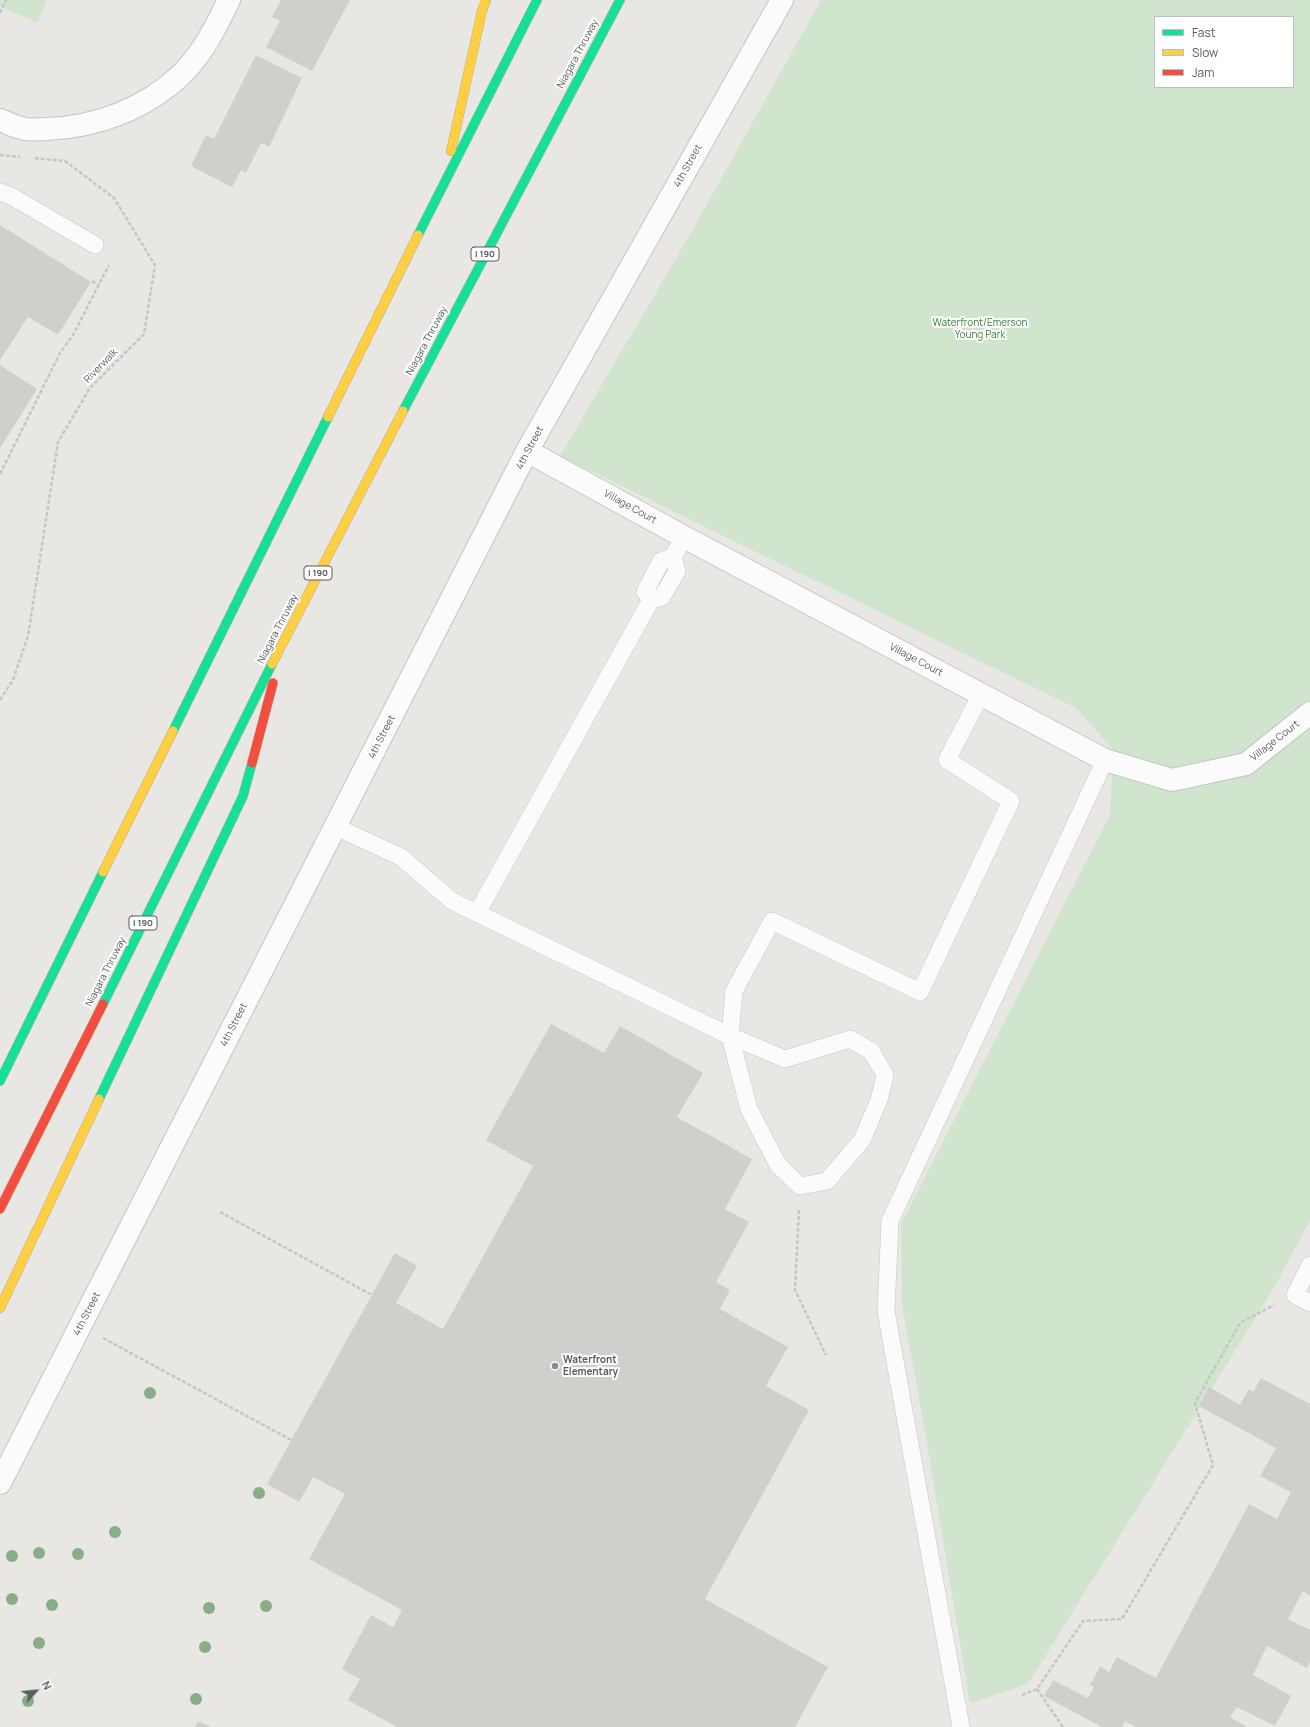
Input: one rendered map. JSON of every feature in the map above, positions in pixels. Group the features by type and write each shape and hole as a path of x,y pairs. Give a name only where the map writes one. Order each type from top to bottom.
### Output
{"highway":[{"path":"445,180 482,11 486,0"},
{"path":"0,1081 37,1010 272,527 445,180 537,0"},
{"name":"Niagara Thruway","path":"0,1209 351,509 620,0"},
{"path":"0,1308 243,796 285,638"}],"street":[{"path":"0,120 25,129 68,128 103,121 151,98 182,74 206,44 229,0"},
{"name":"4th Street","path":"0,1483 527,451 782,0"},
{"name":"Village Court","path":"527,451 684,537 1104,760 1172,780 1246,764 1310,714"}],"lane":[{"path":"0,192 11,196 95,244"},
{"path":"476,913 651,600 662,597 677,571 673,557 684,537"},
{"path":"336,827 401,857 452,901 730,1036 785,1059 850,1039 872,1052 885,1075 879,1100 862,1140 827,1181 800,1186 778,1165 749,1109 730,1036 734,991 772,921 920,992 1011,801 947,760 981,694"},
{"path":"961,1727 886,1311 890,1221 1104,760"},
{"path":"1310,1265 1295,1295 1310,1303"}],"path":[{"path":"0,13 6,0"},
{"name":"Riverwalk","path":"0,155 65,161 114,198 155,266 144,334 90,388 58,442 28,636 13,680 0,700"},
{"path":"0,474 60,353 73,335 110,263"},
{"path":"92,281 99,285"},
{"path":"800,1186 795,1290 826,1355"},
{"path":"220,1212 372,1295"},
{"path":"1022,1695 1037,1689 1083,1621 1122,1619 1212,1465 1196,1403 1240,1323 1295,1295"},
{"path":"101,1337 291,1440"},
{"path":"1037,1689 1063,1727"}],"green space":[{"path":"0,0 47,0 37,23 0,6"},
{"name":"Waterfront/Emerson Young Park","path":"821,0 1310,0 1310,1220 1274,1288 1028,1684 970,1703 925,1431 902,1304 901,1224 1110,815 1113,750 1076,708 560,456 688,238"}],"building":[{"path":"281,0 350,0 312,71 266,47 280,21 272,17"},
{"path":"256,55 302,78 269,147 261,143 246,173 241,170 232,187 191,166 206,135 214,139"},
{"path":"0,225 91,282 58,335 28,317 0,360"},
{"path":"0,365 37,389 0,448"},
{"name":"Waterfront Elementary","path":"551,1024 604,1053 620,1026 703,1073 677,1117 752,1159 725,1209 749,1222 716,1282 730,1290 720,1309 788,1347 766,1386 809,1410 705,1599 828,1667 795,1727 397,1727 348,1700 360,1679 342,1669 371,1615 393,1627 402,1610 309,1559 345,1494 313,1477 299,1502 267,1484 395,1253 417,1266 396,1303 443,1329 533,1166 486,1140"},
{"path":"1261,1378 1310,1404 1310,1596 1303,1591 1288,1619 1310,1630 1310,1661 1307,1668 1267,1646 1253,1675 1291,1696 1275,1726 1237,1707 1230,1717 1247,1727 1136,1727 1125,1721 1122,1727 1102,1727 1044,1696 1053,1680 1088,1698 1094,1687 1090,1685 1100,1666 1109,1672 1117,1657 1156,1678 1249,1504 1277,1519 1291,1492 1260,1476 1276,1448 1199,1406 1209,1387 1240,1405 1249,1389 1253,1392"},
{"path":"198,1721 211,1727 195,1727"}],"railway":[{"path":"0,860 275,310 427,0"}],"traffic: fast":[{"path":"418,235 537,0"},
{"path":"403,411 620,0"},
{"path":"173,731 328,417"},
{"path":"103,1004 272,664"},
{"path":"99,1099 243,796 252,763"},
{"path":"0,1081 103,872"}],"traffic: slow":[{"path":"451,151 482,11 486,0"},
{"path":"328,417 418,235"},
{"path":"272,664 403,411"},
{"path":"103,872 173,731"},
{"path":"0,1308 99,1099"}],"traffic: jam":[{"path":"252,763 273,683"},
{"path":"0,1209 103,1004"}],"place":[{"name":"Waterfront Elementary","path":"555,1366"}]}
